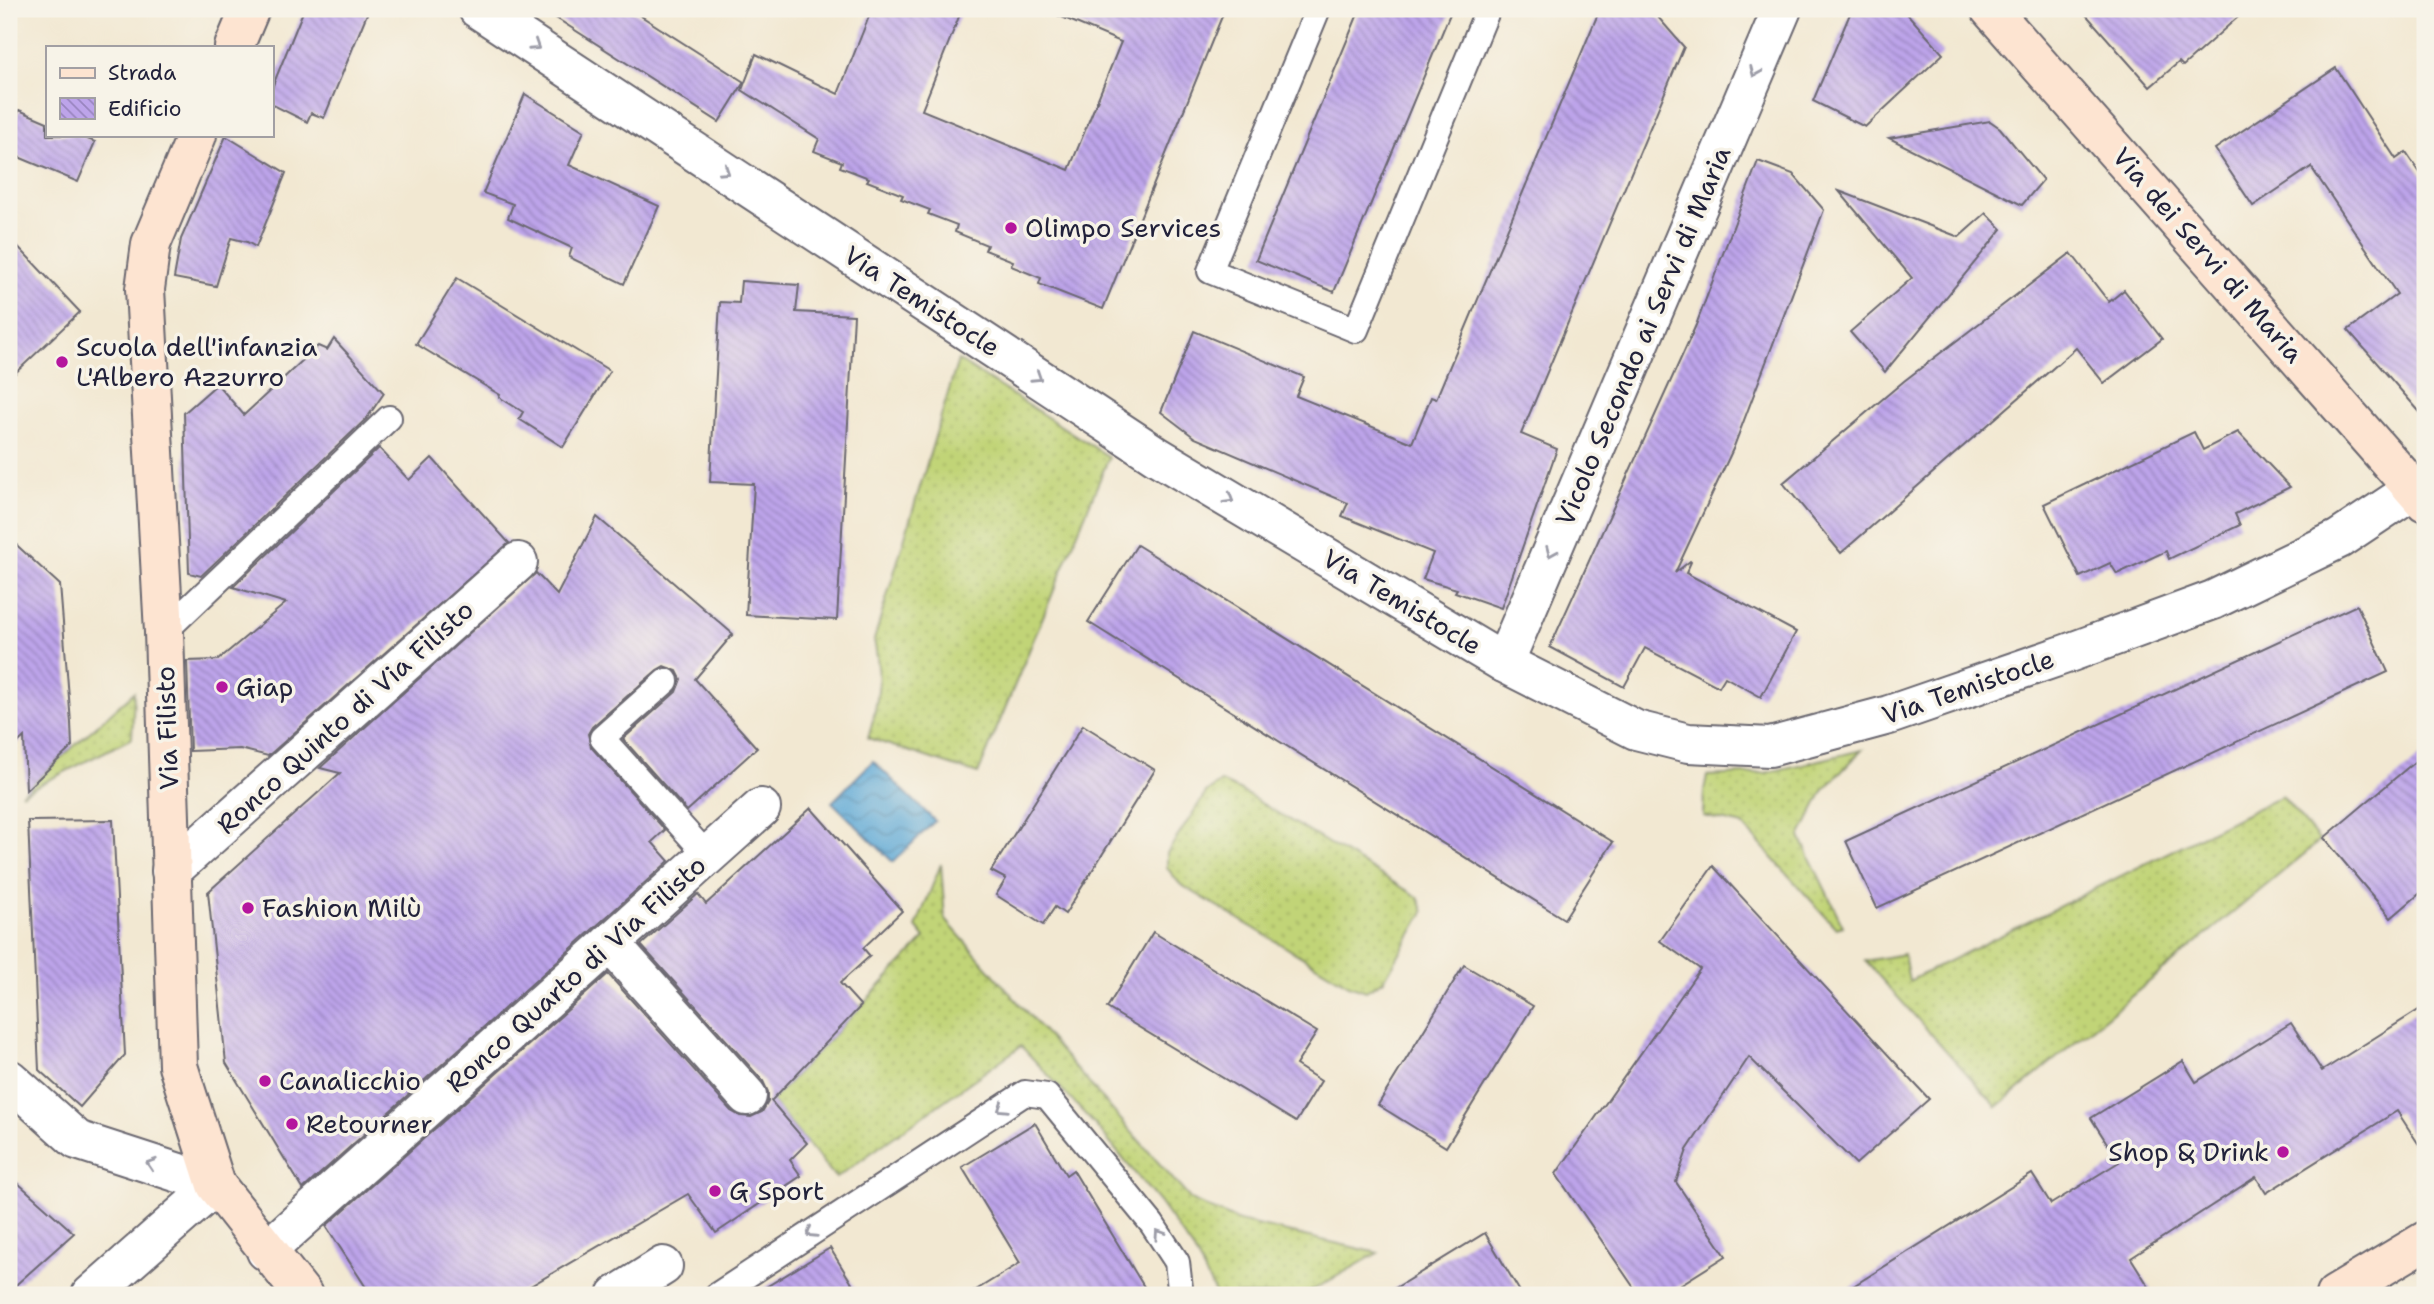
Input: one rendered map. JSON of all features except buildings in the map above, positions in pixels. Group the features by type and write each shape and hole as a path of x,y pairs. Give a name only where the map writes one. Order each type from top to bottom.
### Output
{"street":[{"path":"234,46 250,9"},
{"name":"Via Temistocle","path":"478,9 1157,456 1504,663 1636,730 1688,743 1770,747 1889,715 2213,600 2420,496"},
{"name":"Vicolo Secondo ai Servi di Maria","path":"1504,663 1782,9"},
{"name":"Via dei Servi di Maria","path":"1990,9 2420,496"},
{"name":"Via Filisto","path":"197,136 151,244 145,289 164,632 178,1066 216,1185 303,1295"},
{"name":"Ronco Quinto di Via Filisto","path":"171,871 518,562"},
{"name":"Ronco Quarto di Via Filisto","path":"266,1251 761,808"},
{"path":"610,943 747,1096"},
{"path":"9,1079 78,1140 216,1185"},
{"path":"91,1295 216,1185"},
{"path":"2347,1292 2425,1241"},
{"path":"617,1295 663,1266"}],"lane":[{"path":"1318,9 1210,271 1356,330 1489,9"},
{"path":"164,632 389,418"},
{"path":"666,681 602,738 708,856"},
{"path":"717,1295 1025,1093 1047,1096 1152,1224 1177,1262 1181,1288 1176,1295"}],"green space":[{"path":"958,360 1109,457 978,774 868,738 878,689 874,640"},
{"path":"134,692 132,738 21,794"},
{"path":"1862,750 1823,791 1800,837 1843,926 1836,928 1743,825 1703,816 1704,790 1707,776 1765,773"},
{"path":"1221,782 1239,790 1418,897 1424,912 1384,980 1366,991 1349,985 1180,884 1167,868 1167,853 1206,793"},
{"path":"2282,796 2320,841 1997,1107 1865,961 1904,954 1909,981"},
{"path":"941,864 945,919 1192,1201 1239,1221 1378,1253 1304,1295 1216,1295 1194,1251 1159,1202 1096,1126 1021,1046 836,1178 771,1101 925,938 916,927"}],"water":[{"path":"873,761 935,821 893,862 832,802"}],"place":[{"name":"Olimpo Services","path":"1011,228"},
{"name":"Scuola dell'infanzia L'Albero Azzurro","path":"62,362"},
{"name":"Giap","path":"222,687"},
{"name":"Fashion Milù","path":"248,908"},
{"name":"Canalicchio","path":"265,1081"},
{"name":"Retourner","path":"292,1124"},
{"name":"Shop & Drink","path":"2283,1152"},
{"name":"G Sport","path":"715,1191"}]}
